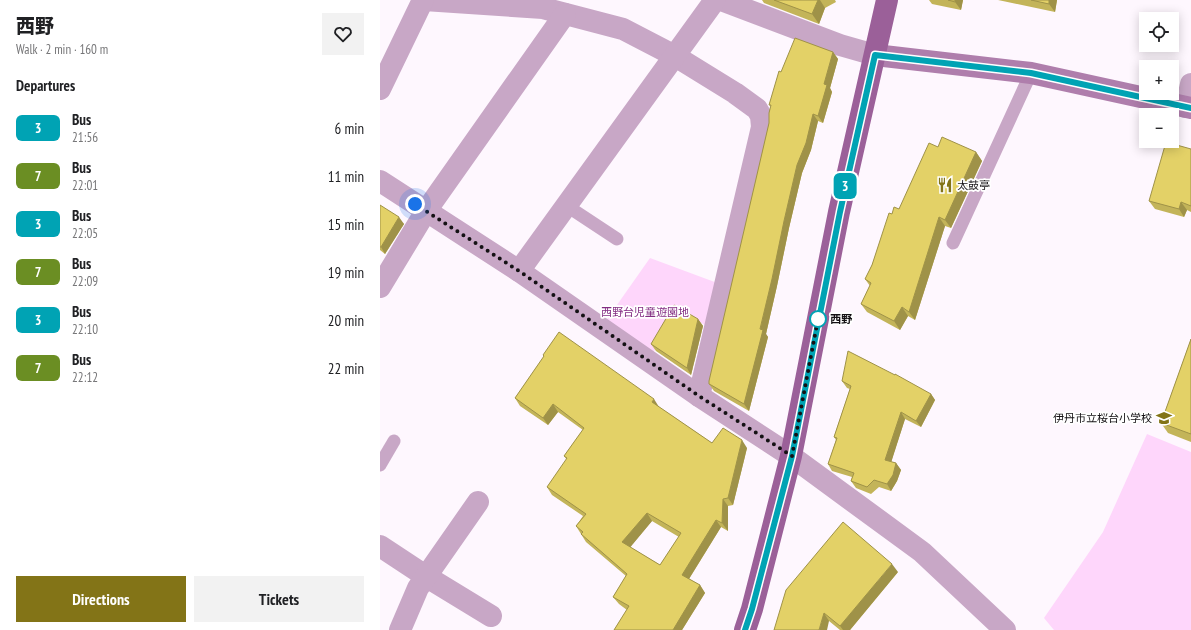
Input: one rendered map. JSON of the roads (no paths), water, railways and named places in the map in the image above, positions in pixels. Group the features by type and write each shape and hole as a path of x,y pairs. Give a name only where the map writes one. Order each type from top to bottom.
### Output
{"main road":[{"path":"745,630 752,609 792,456 840,212 887,0"},
{"path":"875,55 1031,73 1188,107"}],"street":[{"path":"380,89 424,0 542,8 623,29 675,56 735,93 757,109 761,116 762,127 699,396"},
{"path":"519,271 715,0"},
{"path":"720,0 840,45 875,55"},
{"path":"380,287 426,211 565,14"},
{"path":"1188,107 1191,84"},
{"path":"380,181 519,271 699,396 792,456 922,552 1005,630"},
{"path":"400,630 418,588 478,502"},
{"path":"380,546 491,616"}],"lane":[{"path":"953,243 1031,73"},
{"path":"567,206 617,239"},
{"path":"380,465 394,441"}],"place":[{"name":"太鼓亭","path":"945,185"},
{"name":"西野","path":"818,319"},
{"name":"伊丹市立桜台小学校","path":"1164,418"}],"park label":[{"name":"西野台児童遊園地","path":"645,312"}]}
